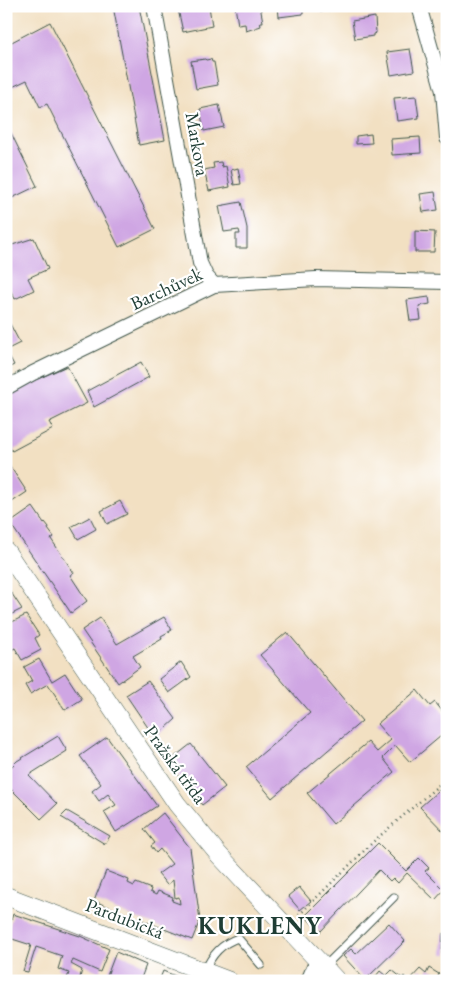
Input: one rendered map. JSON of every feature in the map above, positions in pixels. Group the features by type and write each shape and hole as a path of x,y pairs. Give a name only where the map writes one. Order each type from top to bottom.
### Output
{"street":[{"name":"Markova","path":"154,6 200,263 206,276 214,284"},
{"path":"420,6 443,91 447,138"},
{"name":"Barchůvek","path":"6,388 214,284 316,279 447,282"},
{"name":"Pražská třída","path":"6,551 177,804 219,855 288,926 337,981"},
{"name":"Pardubická","path":"6,896 229,981"},
{"path":"308,981 320,964"}],"lane":[{"path":"320,964 394,896"},
{"path":"204,971 210,959 229,941 238,938 261,965"}],"path":[{"path":"299,915 374,841 447,778"}],"building":[{"path":"113,6 139,6 165,140 139,145"},
{"path":"192,6 209,6 212,26 183,32 178,9"},
{"path":"235,6 260,6 263,22 260,22 261,26 246,31 245,24 238,25"},
{"path":"278,6 307,6 307,10 303,10 303,14 279,17"},
{"path":"319,6 352,6 352,7 320,12"},
{"path":"375,17 376,33 373,36 355,39 352,21"},
{"path":"50,22 155,229 119,247 47,104 40,107 27,80 6,90 6,45"},
{"path":"410,49 414,71 391,75 387,52"},
{"path":"211,59 214,62 218,85 196,89 191,61"},
{"path":"416,96 419,118 397,121 394,98"},
{"path":"219,105 224,127 204,131 200,109"},
{"path":"11,133 37,186 12,198 6,186 6,135"},
{"path":"371,134 372,143 356,144 356,136"},
{"path":"420,137 421,153 392,155 391,139"},
{"path":"221,162 222,167 226,166 230,187 209,191 204,170 214,168 213,163"},
{"path":"238,168 241,184 234,185 231,170"},
{"path":"435,192 438,210 423,212 420,194"},
{"path":"241,202 247,228 247,248 236,248 236,234 240,234 239,230 224,232 219,206"},
{"path":"415,231 435,232 434,252 415,252"},
{"path":"34,238 48,269 28,278 34,290 15,299 6,282 6,247"},
{"path":"429,297 430,304 419,306 421,320 410,321 407,300"},
{"path":"10,324 20,343 6,350 6,326"},
{"path":"6,350 14,365 6,369"},
{"path":"141,362 149,377 94,407 87,391"},
{"path":"67,366 87,403 49,422 53,429 12,451 6,441 6,393"},
{"path":"6,460 27,492 6,506"},
{"path":"120,501 127,514 107,524 101,511"},
{"path":"33,507 49,527 48,529 54,537 51,539 74,573 70,575 87,601 71,613 10,523"},
{"path":"90,517 96,529 78,539 71,527"},
{"path":"6,585 22,609 6,617"},
{"path":"26,615 39,635 35,638 41,650 22,660 15,648 11,650 6,642 6,625"},
{"path":"164,617 172,630 161,636 162,639 133,656 140,667 118,683 82,630 100,618 117,644"},
{"path":"287,632 362,721 272,798 246,767 310,713 260,655"},
{"path":"39,659 52,681 65,673 82,699 65,710 48,684 30,694 25,685 32,681 24,667"},
{"path":"181,662 191,677 169,693 159,679"},
{"path":"148,681 176,719 155,738 126,695"},
{"path":"417,690 430,706 435,702 447,717 447,731 410,762 396,746 394,747 383,758 394,772 333,824 307,793 368,742 377,752 391,740 377,724"},
{"path":"58,736 67,751 29,775 57,804 41,819 6,784 6,772 17,761"},
{"path":"107,737 157,806 116,832 104,812 116,805 108,794 99,801 92,791 101,784 80,756"},
{"path":"191,744 225,787 202,805 168,762"},
{"path":"447,783 447,835 420,807"},
{"path":"67,811 110,836 105,844 61,817"},
{"path":"163,813 190,848 200,920 192,940 94,901 106,871 129,880 128,883 134,886 136,883 151,889 150,892 156,895 158,891 173,897 172,901 180,904 179,897 175,898 173,880 167,885 158,874 172,864 160,849 156,853 151,846 155,843 144,829"},
{"path":"378,843 406,871 419,858 429,868 425,871 444,890 435,900 407,873 398,883 393,878 390,881 379,870 320,932 305,916"},
{"path":"299,887 311,901 300,910 288,896"},
{"path":"13,914 80,936 109,949 100,972 73,960 71,964 82,970 79,981 66,981 69,973 58,969 62,956 36,947 28,972 23,971 31,945 6,937"},
{"path":"389,923 405,941 365,980 343,956 351,949 356,954"},
{"path":"443,933 447,934 447,954 442,954"},
{"path":"116,952 146,965 140,981 122,979 121,981 105,981"},
{"path":"429,968 439,974 436,981 409,981 420,969 426,974"},
{"path":"392,970 402,978 404,976 407,979 406,981 372,981 380,971 386,976"},
{"path":"163,971 178,977 176,981 159,981"}],"district":[{"name":"KUKLENY","path":"260,926"}]}
